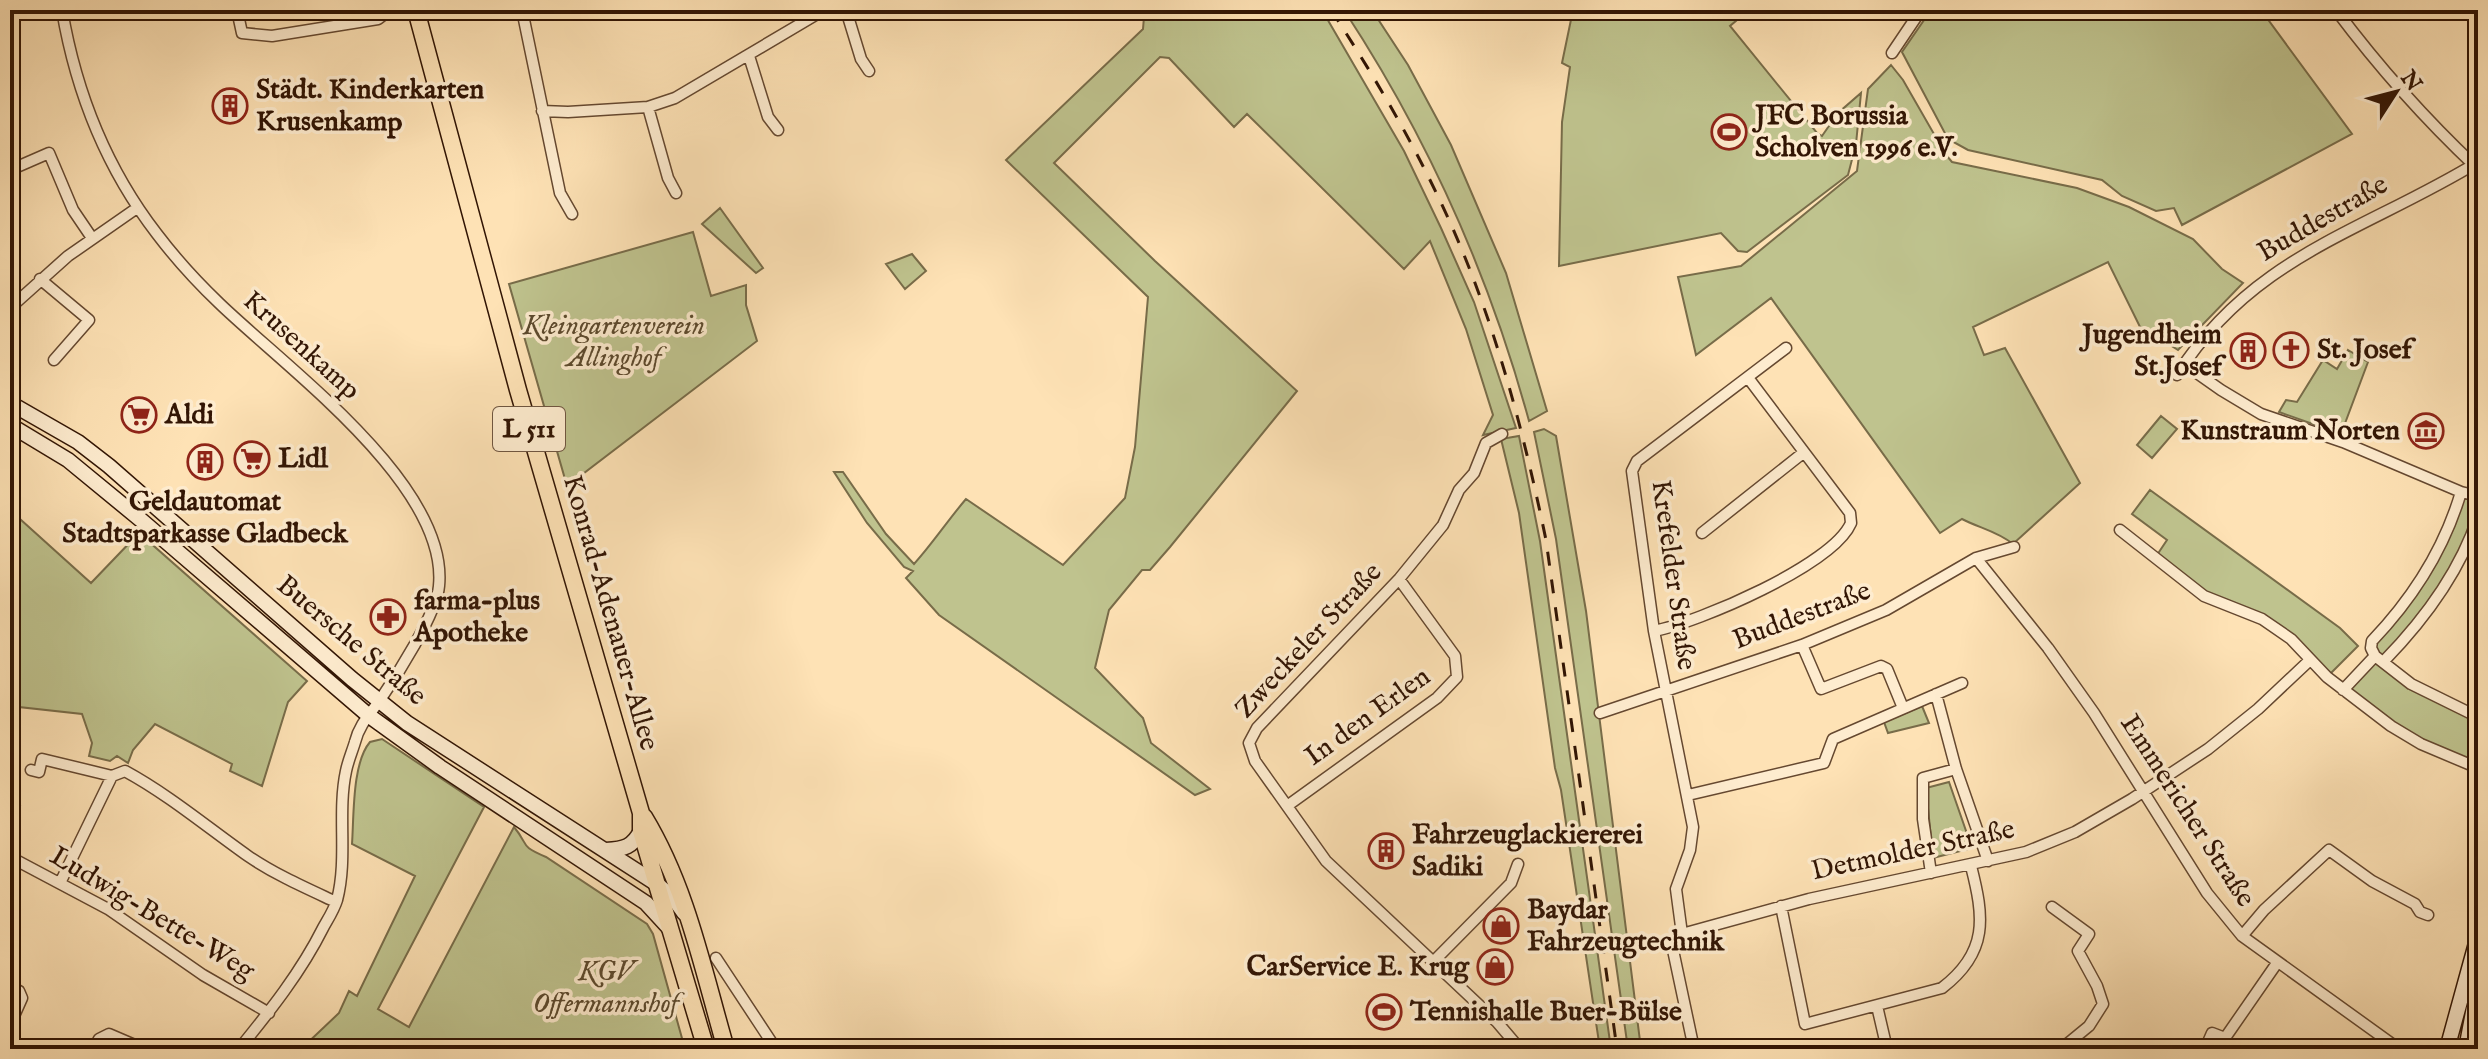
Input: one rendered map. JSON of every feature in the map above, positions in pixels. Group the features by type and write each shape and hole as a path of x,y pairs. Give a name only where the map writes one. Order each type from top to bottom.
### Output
{"main road":[{"name":"Konrad-Adenauer-Allee","path":"416,10 518,390 641,813 674,874 726,1049"},
{"name":"Buersche Straße","path":"10,403 78,442 109,466 407,723 657,884"},
{"name":"Buersche Straße","path":"10,425 68,460 368,715 440,767 646,903 664,919 673,933"},
{"name":"Konrad-Adenauer-Allee","path":"641,813 641,831 657,884 670,903 673,933 706,1049"},
{"path":"606,850 626,849 641,831"},
{"path":"674,874 670,903 691,923"},
{"name":"Buersche Straße","path":"646,903 670,903"},
{"path":"2447,1049 2478,936"},
{"path":"2466,1049 2478,986"}],"street":[{"name":"Krusenkamp","path":"62,10 70,55 91,121 112,166 137,208 178,260 219,303 342,414 380,456 416,506 434,539 440,558 439,589 430,615 357,734 345,773 342,856 336,902 315,944 269,1013 239,1049"},
{"path":"237,10 242,33 272,36 378,19 386,13"},
{"path":"522,10 560,193 572,214"},
{"path":"542,111 648,107 690,91 824,10"},
{"path":"846,10 861,59 869,71"},
{"path":"1892,53 1921,10"},
{"path":"2336,10 2364,47 2436,128 2477,165"},
{"path":"749,56 768,117 778,130"},
{"path":"648,107 668,178 676,193"},
{"path":"10,170 49,153 73,210 92,238"},
{"name":"Buddestraße","path":"2177,375 2211,329 2254,287 2317,246 2477,165"},
{"path":"10,308 40,279 92,238 137,208"},
{"path":"40,279 89,320 54,360"},
{"name":"Krefelder Straße","path":"1694,1049 1673,950 1676,939 1682,934 1676,889 1690,850 1693,827 1654,631 1632,471 1637,461 1786,348"},
{"path":"2184,364 2261,414 2343,442 2461,492 2478,496"},
{"path":"1654,631 1745,599 1780,581 1839,540 1849,528 1850,513 1749,379"},
{"name":"Zweckeler Straße","path":"1502,434 1486,443 1474,473 1459,490 1443,525 1399,579 1251,735 1249,743 1255,761 1326,861 1497,1022 1520,1049"},
{"path":"1702,533 1803,453"},
{"path":"2461,492 2439,553 2420,584 2372,641 2371,648 2411,684 2478,717"},
{"path":"2343,690 2411,633 2437,598 2478,517"},
{"path":"2120,530 2204,596 2262,619 2291,639 2310,660 2374,715 2421,744 2478,768"},
{"name":"Buddestraße","path":"1600,713 1802,645 1886,610 1976,558 2014,547"},
{"name":"Emmericher Straße","path":"1976,558 2048,648 2107,732 2207,893 2242,936 2399,1049"},
{"name":"In den Erlen","path":"1287,806 1437,698 1457,677 1455,656 1399,579"},
{"path":"1802,645 1821,689 1881,666 1887,669 1903,708"},
{"name":"Detmolder Straße","path":"1682,934 1781,906 2026,852 2075,832 2208,749 2252,715 2310,660"},
{"path":"1688,795 1824,763 1833,739 1962,683"},
{"path":"1936,694 1956,769 1988,861"},
{"path":"31,770 39,772 42,759 114,774 130,773 174,800 250,857 292,882 336,902"},
{"path":"1931,873 1923,819 1923,778 1956,769"},
{"path":"60,883 114,774"},
{"path":"2242,936 2264,910 2329,850 2428,915"},
{"name":"Ludwig-Bette-Weg","path":"10,857 130,923 203,975 269,1013"},
{"path":"1434,961 1511,883 1518,864"},
{"path":"1781,906 1805,1024 1942,988 1955,978 1973,955 1980,937 1981,916 1971,866"},
{"path":"2052,907 2089,934 2078,951 2103,1004 2089,1026 2061,1049"},
{"path":"716,958 776,1049"},
{"path":"2205,1049 2212,1033 2223,1044 2277,963"},
{"path":"10,987 19,991 22,998 10,1025"},
{"path":"1877,1006 1887,1049"},
{"path":"94,1049 99,1039 109,1034 144,1049"}],"green space":[{"path":"1137,10 1322,10 1404,151 1441,228 1474,302 1516,428 1483,435 1493,415 1466,329 1430,241 1404,269 1247,114 1234,127 1169,58 1160,57 1054,163 1297,391 1170,547 1150,570 1142,570 1109,610 1095,668 1143,718 1151,743 1210,789 1195,795 939,615 906,578 913,571 904,567 867,523 834,472 843,472 886,534 914,564 966,499 1063,565 1125,498 1135,447 1148,297 1006,160 1143,29 1144,17"},
{"path":"1344,10 1372,10 1408,65 1451,145 1506,273 1547,411 1529,421 1495,313 1453,208 1403,108"},
{"path":"1573,10 1749,10 1730,26 1817,133 1822,136 1838,113 1861,93 1856,144 1848,175 1747,252 1738,251 1721,233 1559,266 1562,122 1570,67 1562,63"},
{"path":"1931,10 2261,10 2352,134 2182,225 2174,208 2156,211 2122,196 2102,180 1968,150 1948,139 1902,52"},
{"path":"1891,65 1952,162 2077,188 2129,207 2193,239 2222,269 2243,283 2178,350 2151,333 2145,337 2108,262 1973,327 1984,355 2005,348 2080,483 2013,544 1962,519 1940,533 1771,298 1696,355 1678,277 1741,266 1857,171 1868,89"},
{"path":"720,208 763,268 756,273 702,224"},
{"name":"Kleingartenverein Allinghof","path":"693,232 711,296 746,285 746,305 757,341 567,486 509,284"},
{"path":"912,254 926,271 905,289 886,264"},
{"path":"2348,350 2368,362 2341,434 2279,412 2286,400 2297,402 2323,360 2337,369"},
{"path":"2161,416 2177,429 2152,458 2137,445"},
{"path":"1544,429 1556,436 1586,611 1641,1049 1628,1049 1556,539 1534,432"},
{"path":"1519,436 1540,541 1611,1049 1600,1049 1561,790 1555,768 1519,513 1501,439"},
{"path":"2150,490 2340,628 2358,646 2327,677 2291,639 2204,596 2155,558 2167,540 2132,514"},
{"path":"2461,492 2478,496 2478,517 2456,564 2385,661 2411,684 2478,718 2478,768 2421,744 2343,690 2375,656 2371,648 2420,584"},
{"path":"10,510 91,583 139,533 307,681 288,702 262,786 230,771 232,764 155,724 133,750 128,763 117,756 110,761 89,756 92,743 82,714 10,706"},
{"path":"1922,706 1929,723 1888,733 1884,722"},
{"name":"KGV Offermannshof","path":"382,739 484,807 378,1009 409,1027 514,827 531,850 647,924 653,934 685,1049 301,1049 339,1013 349,991 357,996 415,876 352,844 360,763 370,742"},
{"path":"1949,782 1972,848 1933,858 1926,788"},
{"path":"10,803 20,806 10,851"}],"railway":[{"path":"1331,10 1396,117 1440,200 1469,267 1508,382 1546,540 1617,1049"}],"place":[{"name":"Städt. Kinderkarten Krusenkamp","path":"230,106"},
{"name":"JFC Borussia Scholven 1996 e.V.","path":"1729,132"},
{"name":"St. Josef","path":"2291,350"},
{"name":"Jugendheim St.Josef","path":"2248,351"},
{"name":"Aldi","path":"139,415"},
{"name":"Kunstraum Norten","path":"2426,431"},
{"name":"Lidl","path":"252,459"},
{"name":"Geldautomat Stadtsparkasse Gladbeck","path":"205,462"},
{"name":"farma-plus Apotheke","path":"388,617"},
{"name":"Fahrzeuglackiererei Sadiki","path":"1386,851"},
{"name":"Baydar Fahrzeugtechnik","path":"1501,926"},
{"name":"CarService E. Krug","path":"1495,967"},
{"name":"Tennishalle Buer-Bülse","path":"1384,1012"}]}
